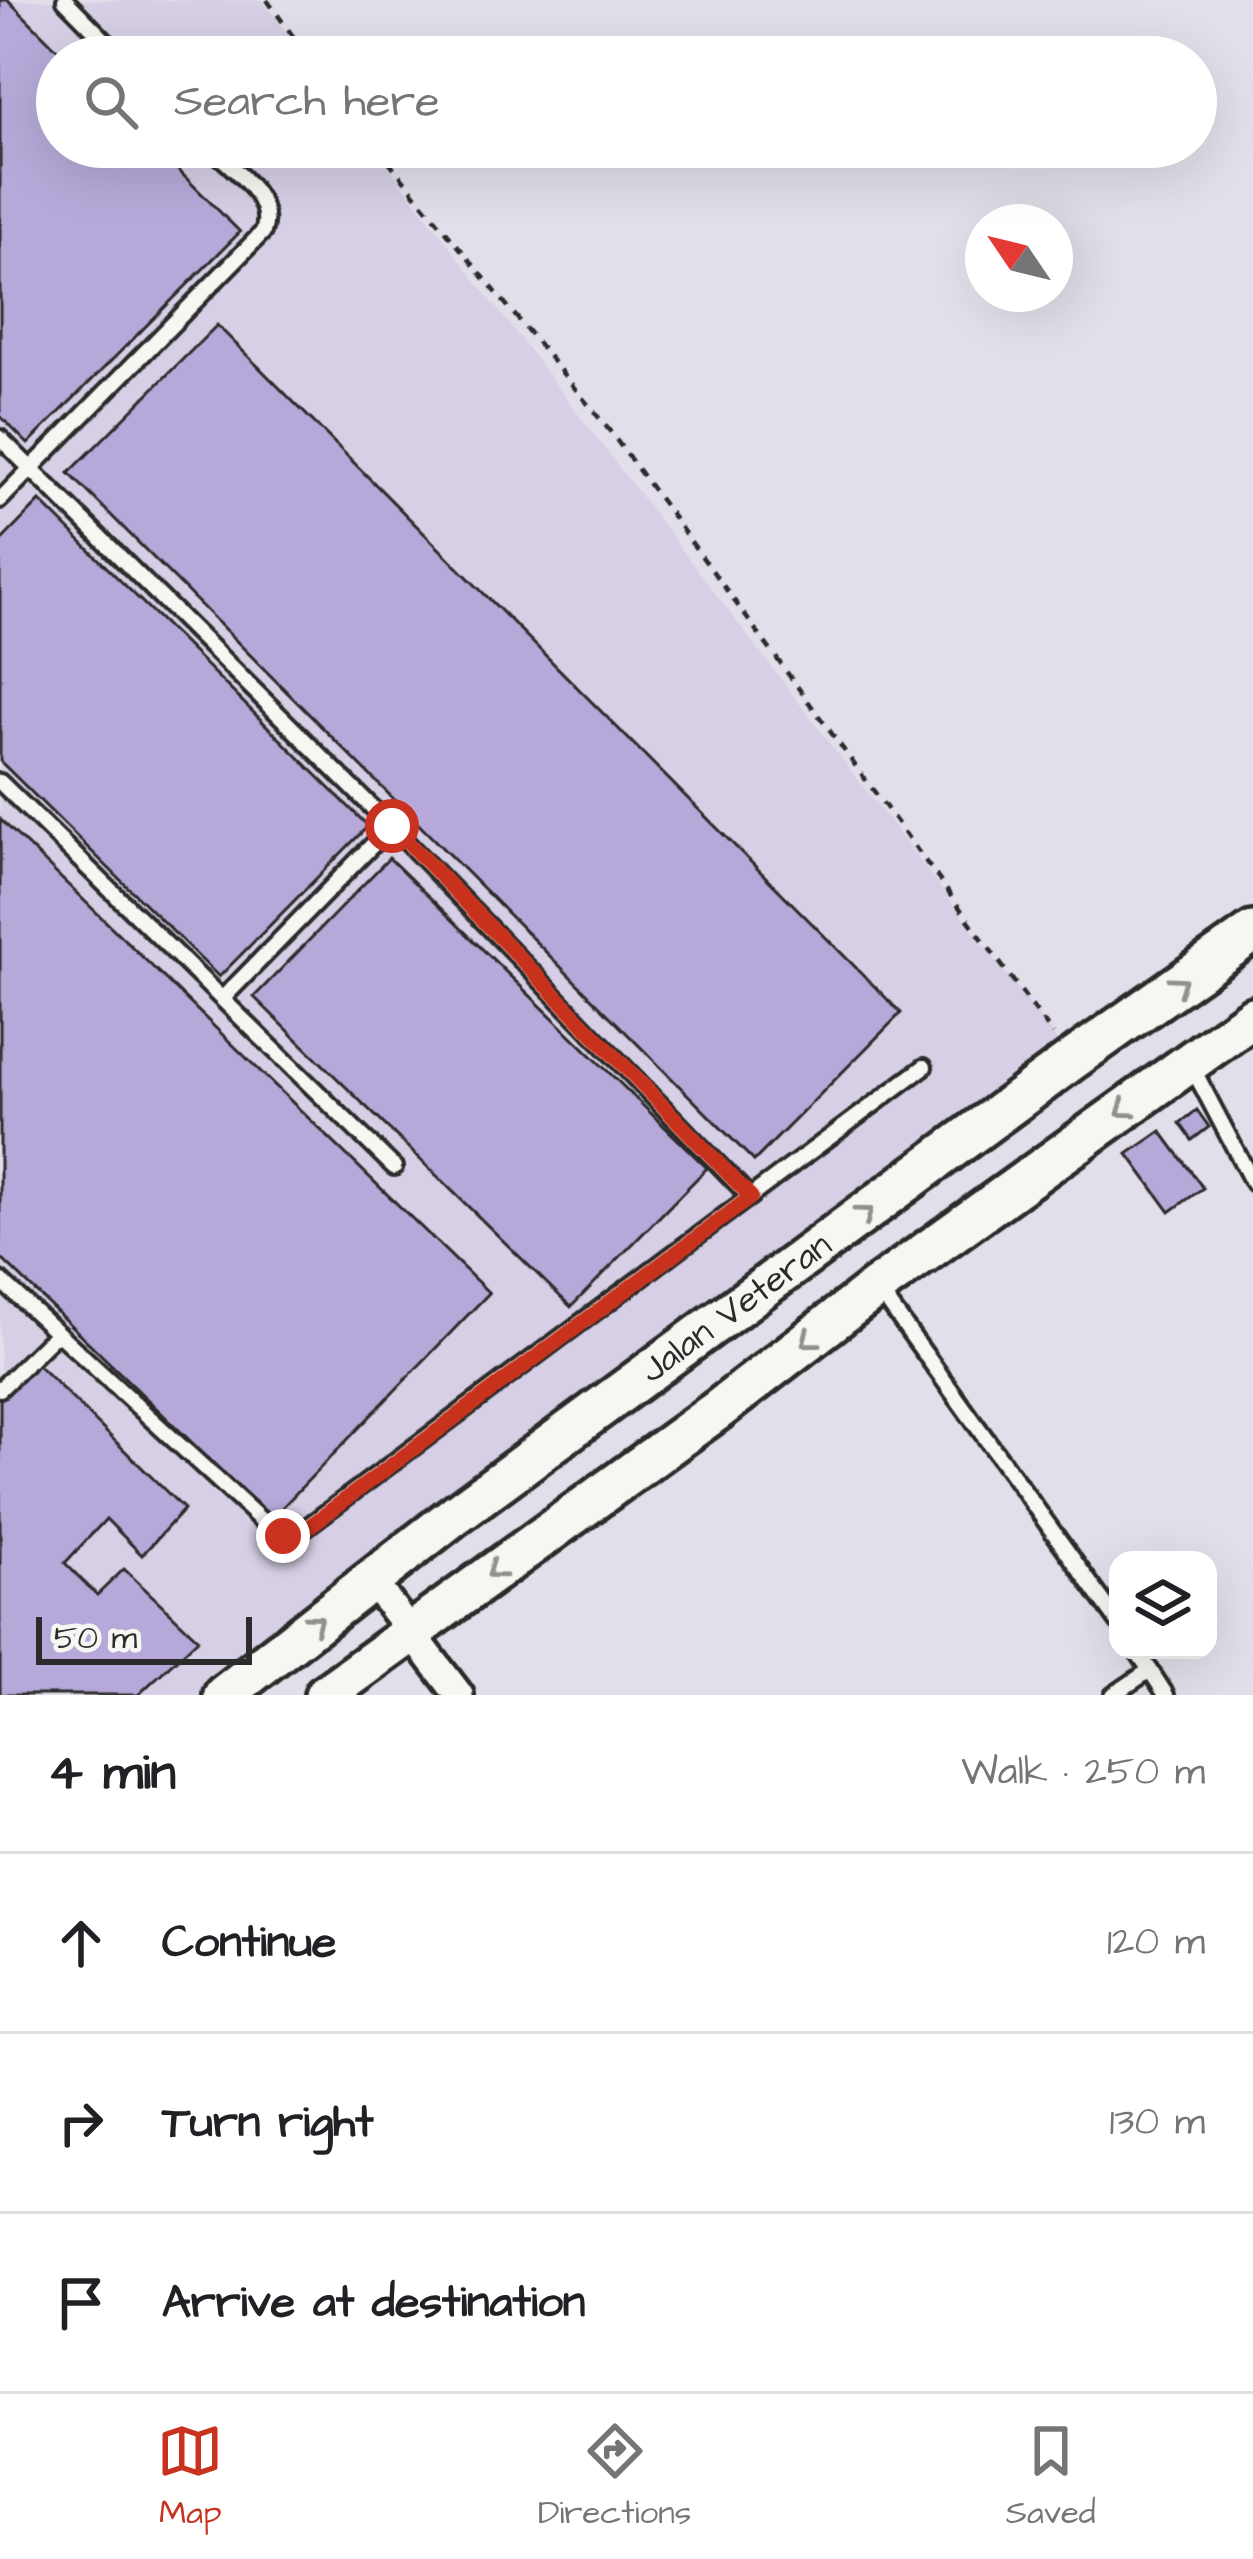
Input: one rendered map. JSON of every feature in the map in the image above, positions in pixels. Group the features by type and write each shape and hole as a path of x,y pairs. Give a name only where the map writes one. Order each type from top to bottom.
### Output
{"main road":[{"name":"Jalan Veteran","path":"224,1695 370,1580 1072,1060 1253,932"},
{"name":"Jalan Veteran","path":"325,1695 719,1409 877,1287 1253,1017"}],"street":[{"path":"370,1580 459,1695"}],"lane":[{"path":"65,0 100,36"},
{"path":"0,500 262,232 265,206 230,168"},
{"path":"0,438 392,826 751,1197"},
{"path":"0,782 394,1167"},
{"path":"223,998 392,826"},
{"path":"1189,1063 1253,1183"},
{"path":"0,1280 274,1532 293,1538 924,1067"},
{"path":"877,1287 1109,1609"},
{"path":"0,1389 56,1334"},
{"path":"1142,1659 1166,1695"},
{"path":"1113,1695 1150,1670"}],"path":[{"path":"267,0 293,36"},
{"path":"394,168 609,430 1072,1060"}],"shaded area":[{"path":"0,0 262,0 290,36 36,36 36,168 390,168 1072,1060 231,1695 0,1695"}],"building":[{"path":"0,0 8,0 44,36 36,36 36,168 176,168 240,232 28,444 0,416"},
{"path":"217,325 901,1013 754,1161 69,473"},
{"path":"40,501 368,826 219,977 0,761 0,542"},
{"path":"0,819 489,1293 271,1519 0,1257"},
{"path":"389,858 707,1168 571,1307 254,997"},
{"path":"1197,1110 1209,1127 1192,1140 1180,1123"},
{"path":"1161,1131 1203,1188 1170,1212 1128,1154"},
{"path":"36,1363 184,1509 142,1555 106,1519 65,1563 97,1595 124,1569 198,1639 138,1695 0,1695 0,1400"}],"route":[{"path":"283,1536 299,1534 751,1197 392,826"}]}
